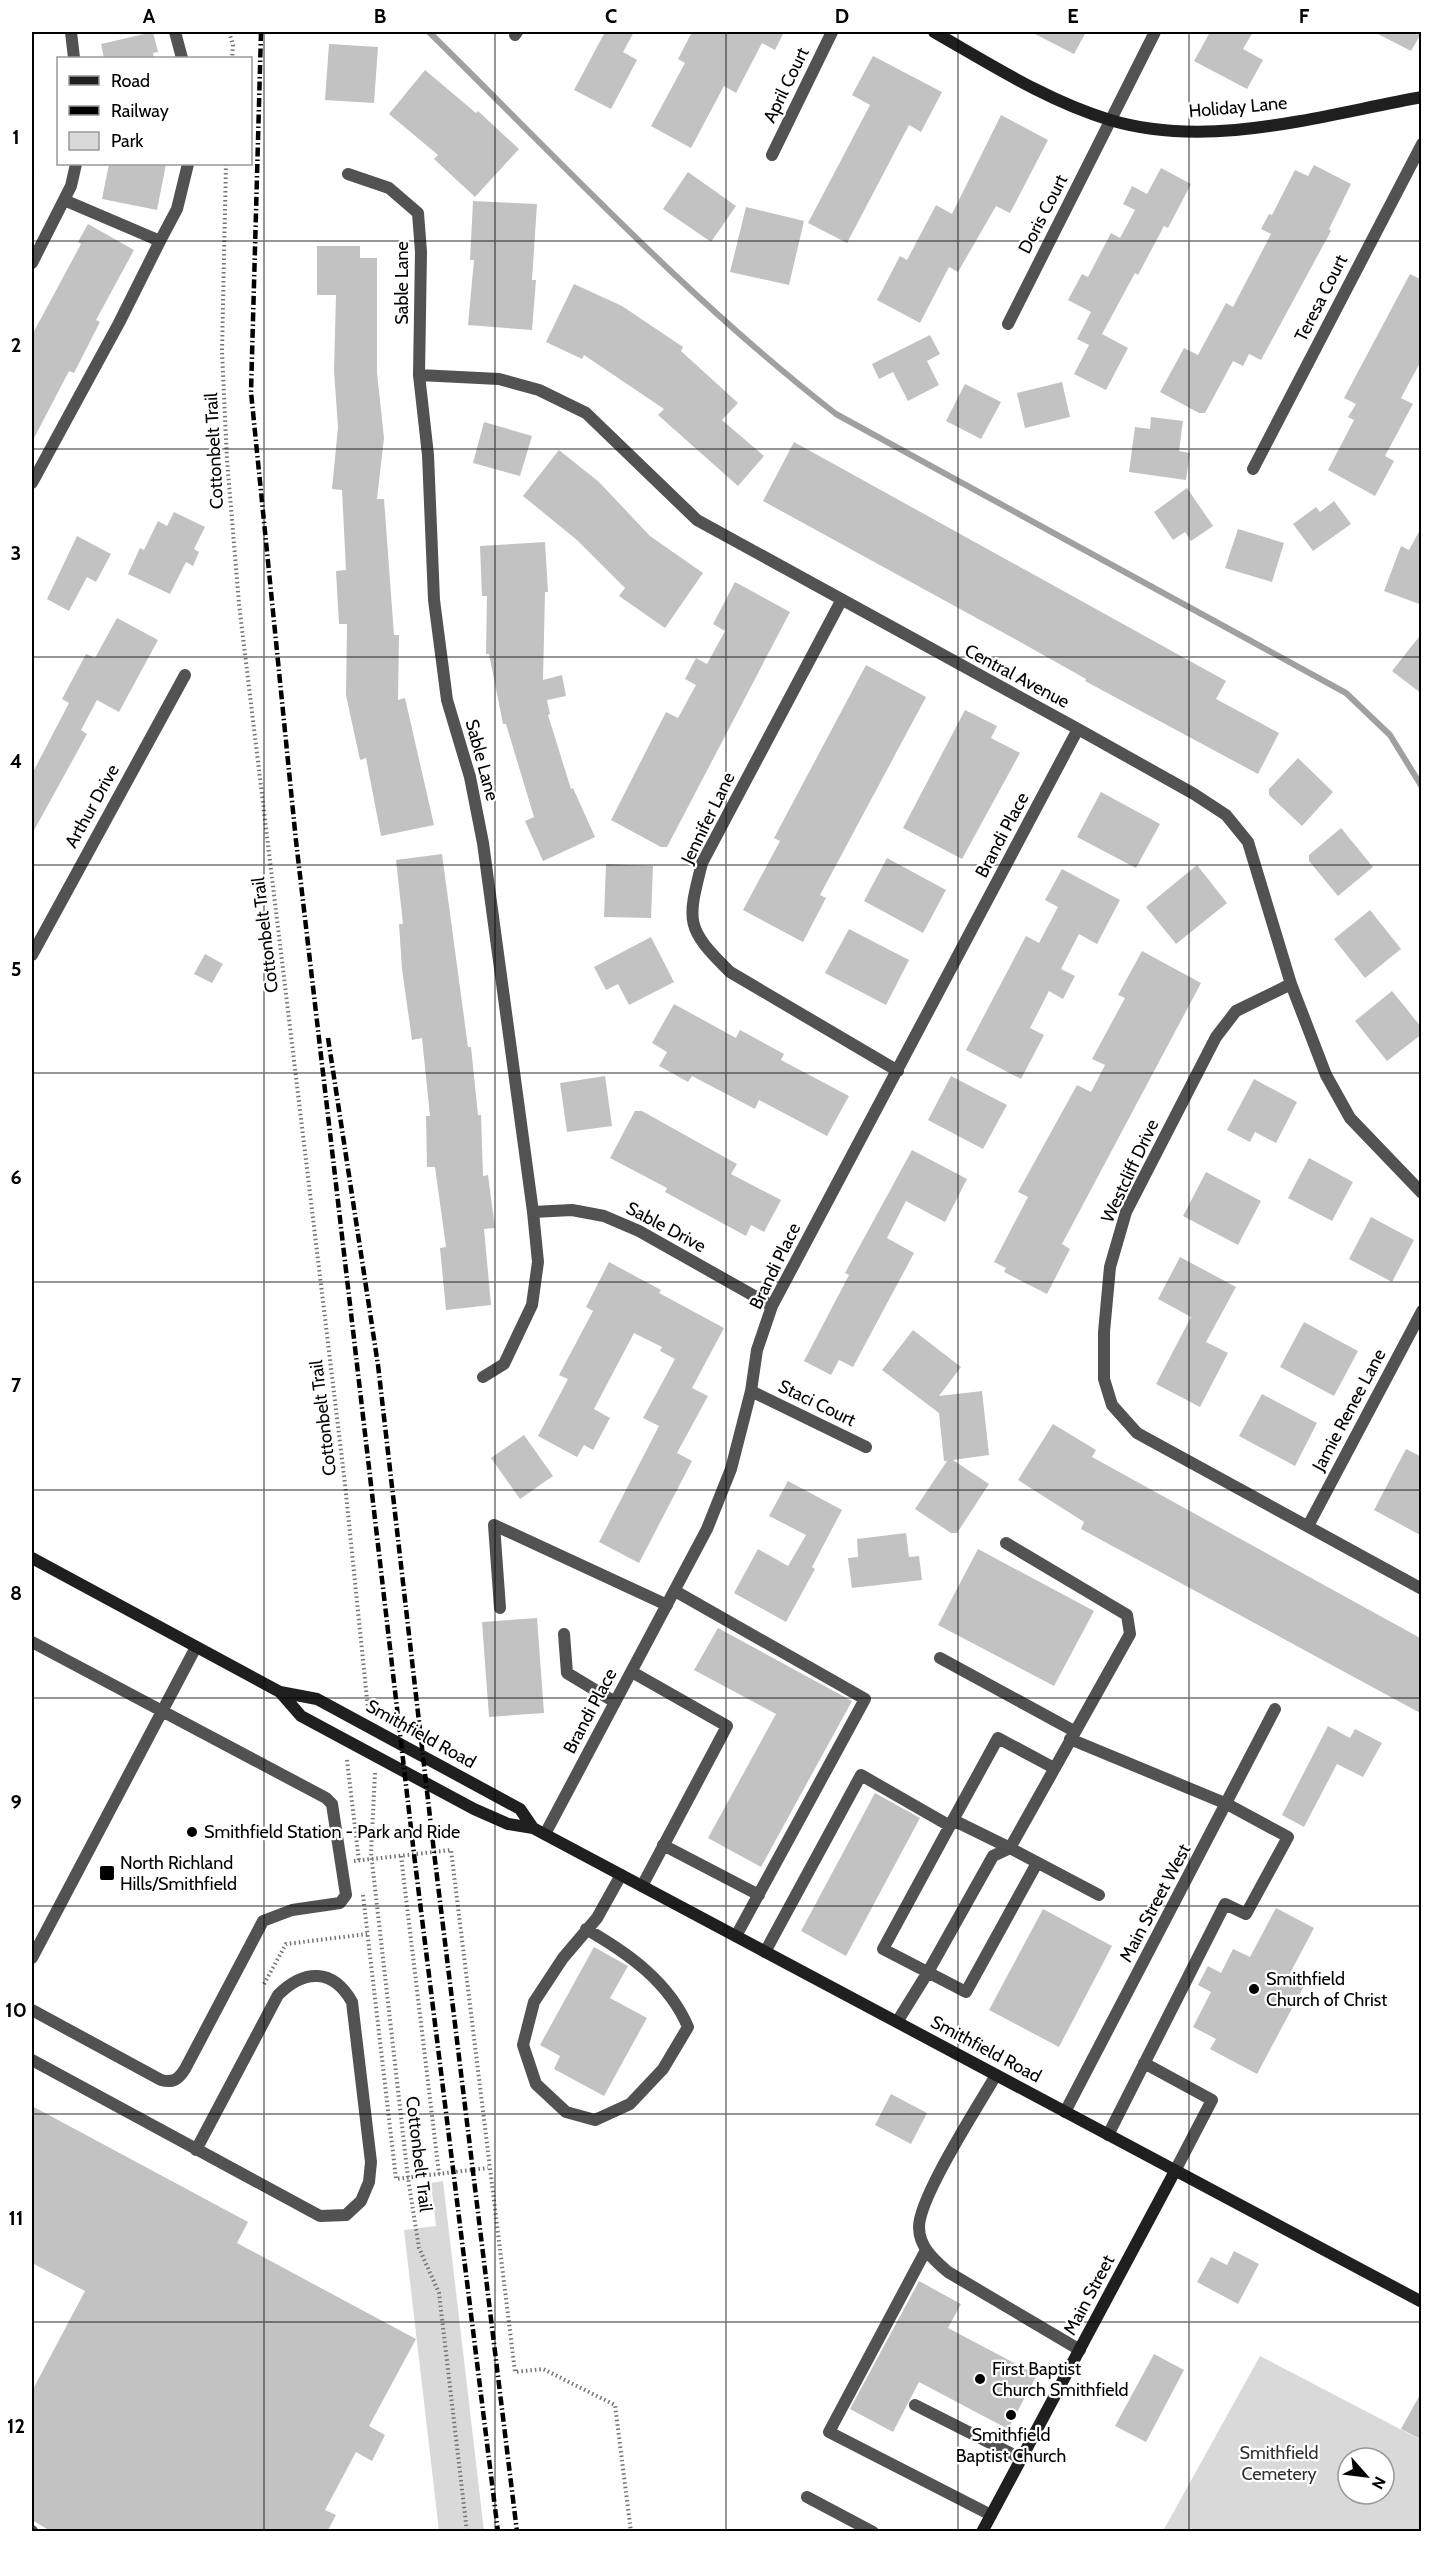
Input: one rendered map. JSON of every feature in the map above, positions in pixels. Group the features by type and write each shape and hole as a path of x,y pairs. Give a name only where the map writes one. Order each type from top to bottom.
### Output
{"main road":[{"name":"Holiday Lane","path":"934,32 1015,79 1110,120 1156,128 1198,132 1257,127 1422,97"},
{"name":"Smithfield Road","path":"32,1558 280,1692 317,1699 353,1717 520,1809 539,1831"},
{"name":"Smithfield Road","path":"280,1692 301,1716 474,1809 508,1824 539,1831 1422,2302"},
{"name":"Main Street","path":"982,2532 1175,2170"}],"street":[{"path":"71,32 74,57"},
{"path":"175,32 182,57"},
{"name":"April Court","path":"772,155 832,32"},
{"name":"Doris Court","path":"1008,324 1155,32"},
{"name":"Teresa Court","path":"1253,469 1422,144"},
{"path":"33,258 71,186 76,165"},
{"path":"32,483 177,209 188,165"},
{"name":"Sable Lane","path":"348,174 389,188 418,213 421,252 420,375 428,455 434,600 447,700 470,777 483,843 533,1212 538,1262 532,1305 504,1364 483,1377"},
{"path":"64,200 160,241"},
{"name":"Central Avenue","path":"420,375 499,379 539,390 586,413 697,520 1078,729 1194,794 1226,815 1248,843 1291,984 1326,1075 1350,1118 1422,1192"},
{"name":"Jennifer Lane","path":"841,601 702,863 692,901 692,925 708,950 730,972 898,1071"},
{"name":"Arthur Drive","path":"32,955 185,675"},
{"name":"Brandi Place","path":"539,1831 632,1672 706,1528 731,1469 751,1391 757,1350 772,1306 1078,729"},
{"name":"Westcliff Drive","path":"1291,984 1236,1011 1216,1037 1126,1212 1110,1267 1104,1332 1104,1379 1112,1405 1137,1432 1422,1589"},
{"name":"Sable Drive","path":"533,1212 572,1210 604,1216 639,1231 772,1306"},
{"name":"Jamie Renee Lane","path":"1308,1526 1422,1311"},
{"name":"Staci Court","path":"751,1391 866,1447"},
{"path":"501,1608 494,1525 668,1605"},
{"path":"897,2022 928,1972 993,1856 1010,1848 1130,1634 1128,1615 1006,1543"},
{"path":"675,1591 865,1699 736,1936"},
{"path":"564,1634 567,1673 615,1702"},
{"path":"32,1642 326,1798 332,1804 346,1895 340,1903 292,1910 263,1921 178,2079 170,2082 161,2080 32,2010"},
{"path":"32,1958 196,1647"},
{"path":"940,1658 1072,1735 1227,1804 1288,1837 1246,1914 1226,1904 1108,2135"},
{"path":"632,1672 727,1726 642,1886"},
{"name":"Main Street West","path":"1065,2112 1275,1709"},
{"path":"1037,1863 966,1992 883,1949 998,1738 1054,1768"},
{"path":"765,1952 861,1775 951,1823 1010,1848 1099,1895"},
{"path":"663,1845 759,1895"},
{"path":"586,1929 636,1961 680,2007 688,2027 663,2069 630,2104 595,2120 566,2112 536,2084 523,2045 534,2002 563,1958 586,1929 597,1918 621,1875"},
{"path":"32,2060 196,2150 320,2216 346,2215 361,2200 369,2182 371,2162 352,2002 344,1988 330,1979 309,1976 292,1982 278,1995 196,2150"},
{"path":"1144,2063 1212,2100 1175,2170"},
{"path":"996,2075 933,2186 924,2207 919,2226 926,2250 948,2272 1080,2350"},
{"path":"926,2250 829,2432 991,2515"},
{"path":"915,2405 1022,2459"},
{"path":"807,2497 873,2532"}],"path":[{"path":"229,32 233,45 232,57"},
{"name":"Cottonbelt Trail","path":"226,165 222,351 226,460 239,604 345,1484 367,1701"},
{"path":"347,1761 360,1871"},
{"name":"Cottonbelt Trail","path":"375,1775 372,1860 408,2178 419,2248 439,2293 467,2532"},
{"path":"341,1862 451,1850 488,2168 492,2172 515,2372 543,2368 615,2405 632,2532"},
{"path":"401,1856 439,2174"},
{"path":"363,1892 396,2179 488,2168"}],"green space":[{"path":"443,2181 484,2531 439,2531 404,2230 436,2226 431,2183"},
{"name":"Smithfield Cemetery","path":"1260,2356 1421,2440 1421,2531 1163,2531"}],"building":[{"path":"153,32 158,52 153,53 154,57 104,57 101,44"},
{"path":"605,32 634,32 623,52 637,60 611,109 574,90"},
{"path":"692,32 784,32 775,50 762,43 736,93 724,86 691,148 651,126 685,63 678,59"},
{"path":"1031,32 1086,32 1074,54"},
{"path":"1210,32 1253,32 1243,49 1263,60 1247,89 1194,61"},
{"path":"1374,32 1422,32 1411,51"},
{"path":"329,44 378,47 374,103 325,100"},
{"path":"873,56 942,92 921,132 909,125 847,243 808,223 870,105 852,95"},
{"path":"425,70 476,113 478,111 519,149 475,197 434,159 438,155 389,114"},
{"path":"1001,115 1048,140 1010,213 996,206 958,272 949,267 920,323 877,300 900,256 907,260 936,205 952,214"},
{"path":"109,165 166,165 157,210 102,199"},
{"path":"1314,165 1351,184 1329,229 1331,231 1261,360 1249,354 1243,366 1233,361 1205,413 1199,413 1160,392 1184,348 1198,355 1226,303 1233,307 1271,234 1261,229 1269,214 1272,215 1295,170 1308,176"},
{"path":"1161,168 1191,184 1168,228 1164,226 1138,275 1135,273 1102,334 1128,348 1106,390 1074,374 1089,345 1077,339 1091,312 1068,300 1082,274 1088,277 1111,233 1120,238 1135,210 1123,204 1132,186 1147,194"},
{"path":"688,172 736,206 711,242 663,209"},
{"path":"473,201 537,204 532,280 536,280 532,330 468,325 474,260 470,260"},
{"path":"746,207 804,221 789,285 730,272"},
{"path":"88,224 134,250 96,320 100,322 74,373 69,371 32,442 32,335 81,244 78,242"},
{"path":"317,246 360,246 360,258 377,258 377,373 384,438 377,499 384,499 394,635 399,635 398,700 405,698 434,825 381,836 366,758 360,760 346,695 347,624 339,624 336,571 346,570 342,490 332,489 338,427 334,371 336,295 317,295"},
{"path":"1410,274 1422,280 1422,359 1401,398 1413,404 1385,456 1394,461 1375,496 1328,470 1354,420 1348,417 1356,404 1344,398"},
{"path":"574,284 622,306 683,347 681,351 738,403 722,420 764,456 738,486 658,415 664,409 584,355 582,359 546,342"},
{"path":"930,335 940,354 927,361 939,385 908,401 893,372 879,379 872,364"},
{"path":"1062,382 1070,417 1025,428 1017,393"},
{"path":"965,384 1001,402 981,439 946,421"},
{"path":"1151,417 1183,421 1179,451 1190,453 1186,480 1129,472 1135,427 1150,429"},
{"path":"484,422 532,436 520,476 473,463"},
{"path":"794,442 1226,681 1216,699 1279,733 1258,774 1085,681 1086,679 1022,643 763,501"},
{"path":"559,450 599,482 650,536 703,573 665,628 619,596 625,588 577,540 523,496"},
{"path":"1187,488 1213,526 1191,541 1185,532 1173,540 1154,512"},
{"path":"1334,501 1351,524 1313,551 1293,524 1316,507 1320,512"},
{"path":"174,512 205,527 194,549 199,552 193,566 186,562 170,594 128,574 140,548 144,550 158,521 167,526"},
{"path":"1422,526 1422,605 1384,591 1401,546 1409,550"},
{"path":"1238,529 1284,543 1272,582 1225,568"},
{"path":"77,536 111,554 96,582 87,577 69,611 47,599"},
{"path":"545,542 548,592 545,592 543,680 562,675 566,696 547,700 550,714 548,715 571,789 573,788 595,837 543,861 525,821 534,817 506,724 503,724 489,654 486,654 487,596 482,596 480,546"},
{"path":"735,582 790,612 667,847 661,847 611,820 666,712 678,718 696,685 685,679 696,658 707,664 725,631 713,624"},
{"path":"117,618 158,640 119,712 97,700 81,730 87,734 32,834 32,774 69,703 62,699 86,654 95,658"},
{"path":"1422,633 1422,694 1392,671"},
{"path":"866,665 926,697 820,895 826,898 803,942 743,910 780,841 774,838"},
{"path":"965,710 997,726 991,738 1020,753 962,859 903,828"},
{"path":"1298,758 1333,792 1302,826 1269,795 1269,789"},
{"path":"1101,792 1160,824 1136,868 1077,837"},
{"path":"1341,828 1373,867 1338,896 1309,861 1309,855"},
{"path":"442,854 468,1047 471,1047 478,1115 481,1115 483,1176 488,1175 495,1228 484,1229 491,1305 446,1310 440,1248 446,1247 435,1167 427,1167 426,1116 430,1116 422,1038 412,1040 402,969 399,924 403,924 396,860"},
{"path":"887,858 946,890 923,933 864,901"},
{"path":"606,864 653,866 651,918 604,917"},
{"path":"1197,865 1227,903 1176,944 1146,907"},
{"path":"1062,869 1120,900 1097,944 1079,934 1061,969 1075,976 1063,999 1049,991 1030,1028 1044,1035 1021,1079 966,1050 1026,936 1039,943 1058,907 1045,900"},
{"path":"1370,910 1401,949 1365,978 1334,939"},
{"path":"849,929 909,960 886,1005 825,973"},
{"path":"651,937 674,982 629,1005 618,984 606,990 594,967"},
{"path":"1142,951 1201,983 1062,1244 1070,1249 1047,1294 1004,1272 1006,1268 994,1262 1028,1197 1018,1192 1077,1085 1091,1092 1105,1065 1092,1059 1125,998 1118,995"},
{"path":"205,954 223,964 212,983 194,974"},
{"path":"1392,991 1422,1028 1422,1034 1387,1061 1355,1021"},
{"path":"674,1004 736,1038 740,1030 784,1054 781,1060 849,1096 827,1136 759,1100 755,1109 692,1076 688,1082 659,1066 667,1052 652,1043"},
{"path":"605,1076 612,1126 567,1132 560,1083"},
{"path":"951,1076 1007,1105 983,1149 928,1120"},
{"path":"1254,1079 1297,1102 1276,1143 1255,1132 1250,1142 1227,1130"},
{"path":"635,1111 642,1111 737,1164 731,1174 781,1200 764,1232 751,1225 746,1236 665,1192 667,1188 610,1158"},
{"path":"912,1150 967,1179 945,1222 906,1201 887,1238 914,1253 853,1367 839,1360 831,1375 804,1361 849,1275 845,1273"},
{"path":"1309,1158 1353,1182 1332,1221 1288,1198"},
{"path":"1206,1172 1261,1201 1238,1245 1183,1216"},
{"path":"1371,1217 1414,1240 1392,1282 1349,1259"},
{"path":"1180,1257 1236,1287 1206,1342 1228,1353 1200,1407 1156,1384 1191,1317 1158,1299"},
{"path":"609,1262 661,1290 659,1293 724,1328 692,1388 708,1396 677,1453 692,1461 639,1563 599,1542 659,1426 643,1418 675,1359 660,1351 662,1347 634,1333 594,1409 610,1418 593,1450 584,1445 577,1457 538,1436 568,1379 559,1375 593,1311 586,1307"},
{"path":"1304,1322 1358,1351 1334,1396 1280,1367"},
{"path":"913,1330 961,1367 939,1396 982,1391 989,1455 953,1460 989,1484 957,1533 951,1533 915,1509 947,1461 944,1461 939,1413 882,1370"},
{"path":"1262,1394 1317,1423 1295,1466 1239,1436"},
{"path":"1053,1424 1096,1450 1092,1457 1422,1639 1422,1714 1081,1529 1084,1522 1018,1480"},
{"path":"524,1435 553,1476 520,1499 491,1458"},
{"path":"1406,1449 1422,1457 1422,1536 1374,1510"},
{"path":"788,1481 842,1510 812,1567 815,1569 786,1622 734,1593 758,1549 788,1566 806,1535 769,1516"},
{"path":"906,1533 909,1557 919,1556 922,1580 852,1588 848,1558 858,1557 857,1539"},
{"path":"978,1549 1094,1611 1054,1686 938,1625"},
{"path":"537,1618 544,1713 489,1717 482,1622"},
{"path":"718,1628 852,1701 761,1867 708,1838 776,1714 694,1670"},
{"path":"1328,1726 1350,1738 1355,1729 1382,1743 1363,1777 1337,1764 1304,1827 1282,1815"},
{"path":"875,1793 920,1818 846,1956 801,1931"},
{"name":"Smithfield Church of Christ","path":"1276,1908 1314,1928 1288,1977 1304,1986 1257,2074 1210,2049 1216,2039 1193,2027 1211,1992 1198,1985 1208,1966 1221,1973 1233,1949 1250,1957"},
{"path":"1043,1909 1112,1946 1059,2047 989,2010"},
{"path":"594,1947 628,1966 610,1998 647,2018 604,2096 554,2069 560,2056 540,2045"},
{"path":"891,2094 927,2113 911,2144 875,2125"},
{"path":"32,2106 248,2222 237,2243 416,2339 369,2426 385,2435 372,2461 356,2452 325,2510 336,2515 327,2532 52,2532 32,2520 32,2391 85,2291 32,2263"},
{"path":"1234,2251 1259,2264 1238,2304 1197,2282 1211,2257 1227,2265"},
{"path":"919,2281 961,2304 948,2328 1037,2375 1008,2429 919,2382 893,2432 850,2409"},
{"path":"1154,2354 1184,2370 1146,2442 1115,2426"},
{"path":"1422,2391 1422,2440 1401,2429"}],"waterway":[{"path":"429,32 677,277 782,370 836,414 1346,693 1390,735 1422,787"}],"railway":[{"path":"261,32 251,392 296,841 414,1854 498,2532"},
{"path":"328,1038 378,1365 434,1852 517,2532"}],"place":[{"name":"Smithfield Station - Park and Ride","path":"192,1832"},
{"name":"North Richland Hills/Smithfield","path":"107,1873"},
{"name":"Smithfield Church of Christ","path":"1254,1989"},
{"name":"First Baptist Church Smithfield","path":"980,2379"},
{"name":"Smithfield Baptist Church","path":"1011,2415"}]}
